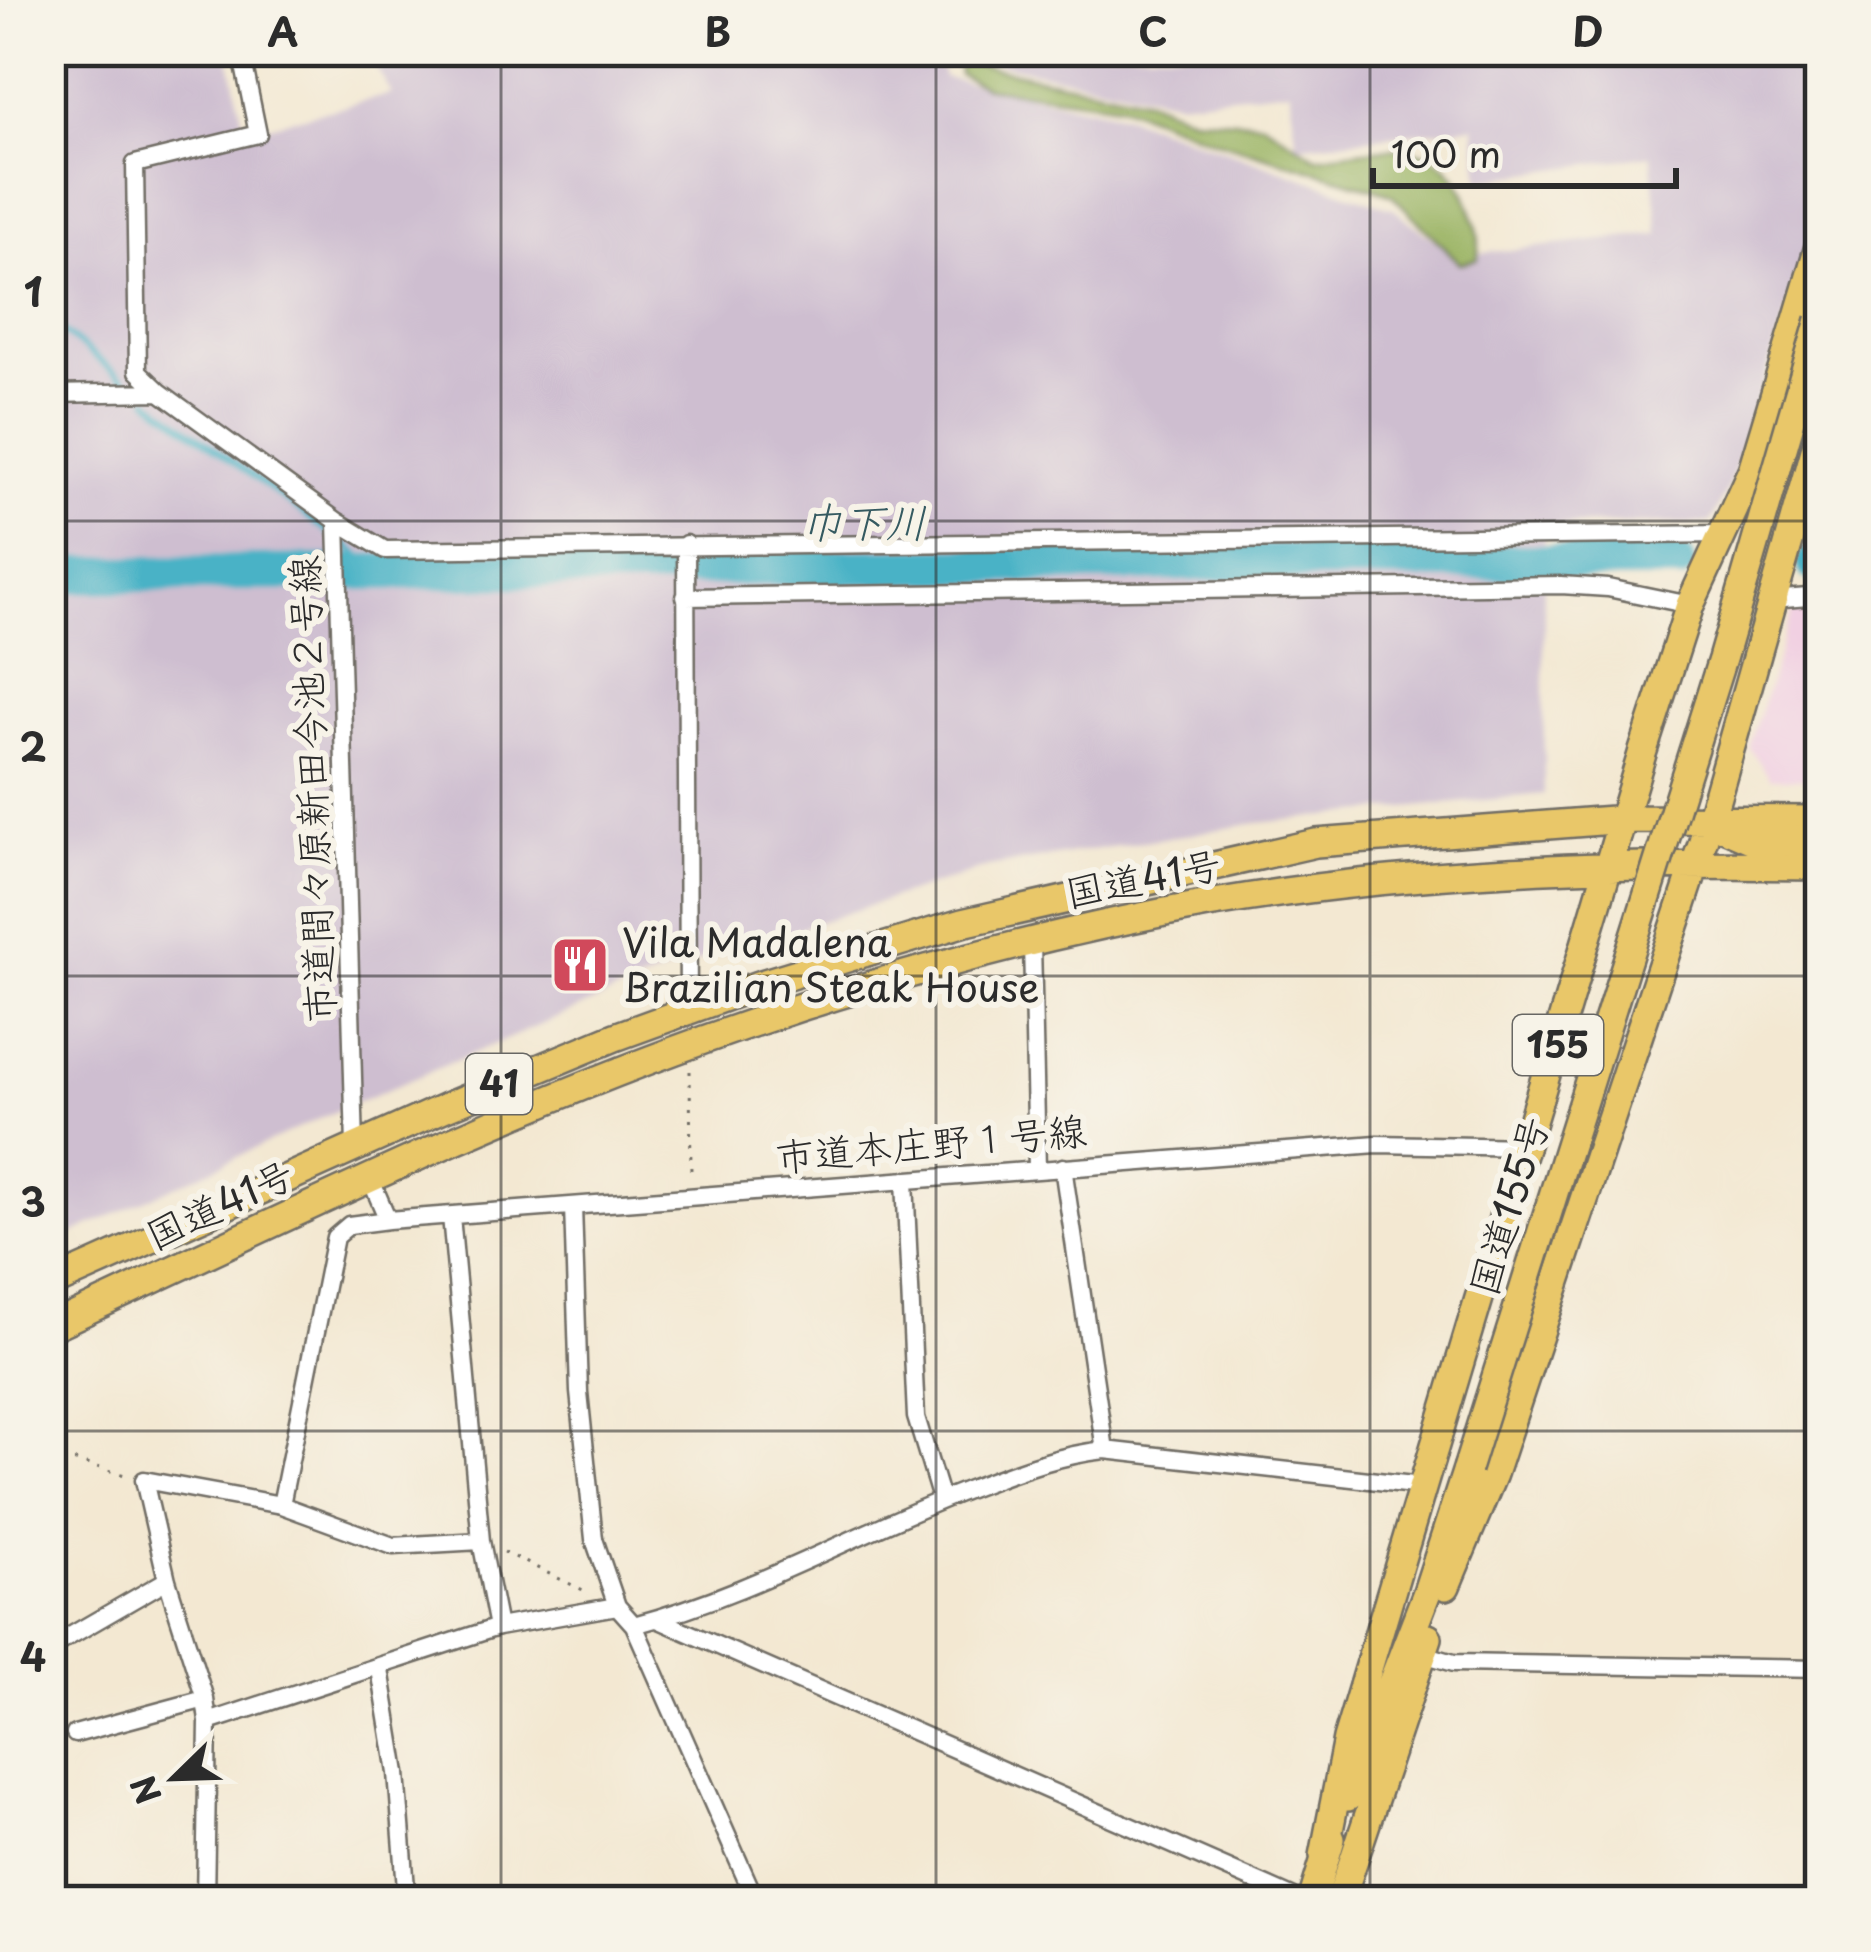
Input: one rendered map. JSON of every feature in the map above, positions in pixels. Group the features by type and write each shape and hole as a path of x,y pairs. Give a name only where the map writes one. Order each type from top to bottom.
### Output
{"highway":[{"name":"155","path":"1324,1856 1347,1739 1421,1486 1690,605 1752,470 1820,244"},
{"name":"国道155号","path":"1340,1901 1445,1586 1473,1470 1722,659 1820,320"},
{"name":"国道155号","path":"1312,1901 1324,1856 1473,1470 1703,772 1820,386"},
{"name":"155","path":"1445,1586 1493,1474 1711,820 1820,433"},
{"name":"国道41号","path":"51,1284 530,1071 830,961 962,922 1316,843 1625,819 1820,820"},
{"path":"1711,820 1760,841 1820,840"},
{"name":"国道41号","path":"51,1327 370,1178 690,1045 880,982 1032,942 1210,904 1484,873 1696,864 1820,866"}],"street":[{"path":"160,392 138,371 135,164 258,134 241,51"},
{"path":"51,394 160,392"},
{"name":"市道間々原新田今池２号線","path":"160,392 338,521 355,1147"},
{"path":"338,521 385,550 1725,534"},
{"path":"686,544 688,1010"},
{"path":"685,597 1561,585 1608,588 1690,605"},
{"path":"1772,600 1820,596"},
{"path":"1032,942 1037,1168"},
{"name":"市道本庄野１号線","path":"281,1505 335,1237 349,1225 1377,1144 1527,1147"},
{"path":"1064,1167 1105,1450"},
{"path":"370,1178 388,1220"},
{"path":"905,1180 916,1417 941,1499"},
{"path":"573,1205 579,1392 594,1538 617,1606 634,1625 756,1901"},
{"path":"451,1216 481,1540 498,1627"},
{"path":"634,1625 1061,1454 1105,1450 1421,1486"},
{"path":"205,1901 205,1699 166,1580 144,1480 281,1505 392,1546 481,1540"},
{"path":"51,1647 166,1580"},
{"path":"208,1722 498,1627 617,1606"},
{"path":"657,1619 1300,1901"},
{"path":"1423,1654 1454,1663 1820,1669"},
{"path":"380,1669 397,1773 406,1901"},
{"path":"75,1734 205,1699"}],"path":[{"path":"690,1045 692,1196"},
{"path":"51,1454 144,1480"},
{"path":"481,1540 617,1606"}],"shaded area":[{"path":"51,51 228,51 245,131 392,94 366,51 940,51 943,77 1123,115 1393,209 1455,256 1659,234 1651,155 1480,180 1474,126 1297,146 1290,89 1179,101 951,51 1820,51 1820,214 1728,487 1710,523 1544,525 1544,794 1258,823 988,867 663,973 325,1116 51,1244"},
{"path":"1820,602 1820,778 1770,778 1749,747 1795,606"}],"green space":[{"path":"959,61 1146,99 1191,117 1262,122 1316,157 1385,148 1425,154 1442,163 1457,180 1469,204 1479,245 1477,259 1460,263 1391,194 1211,139 1121,105 986,87 959,74"}],"waterway":[{"path":"51,322 133,387"},
{"path":"148,399 381,571"},
{"name":"巾下川","path":"51,575 1678,562"},
{"name":"巾下川","path":"1813,563 1820,564"}],"place":[{"name":"Vila Madalena Brazilian Steak House","path":"580,965"}]}
